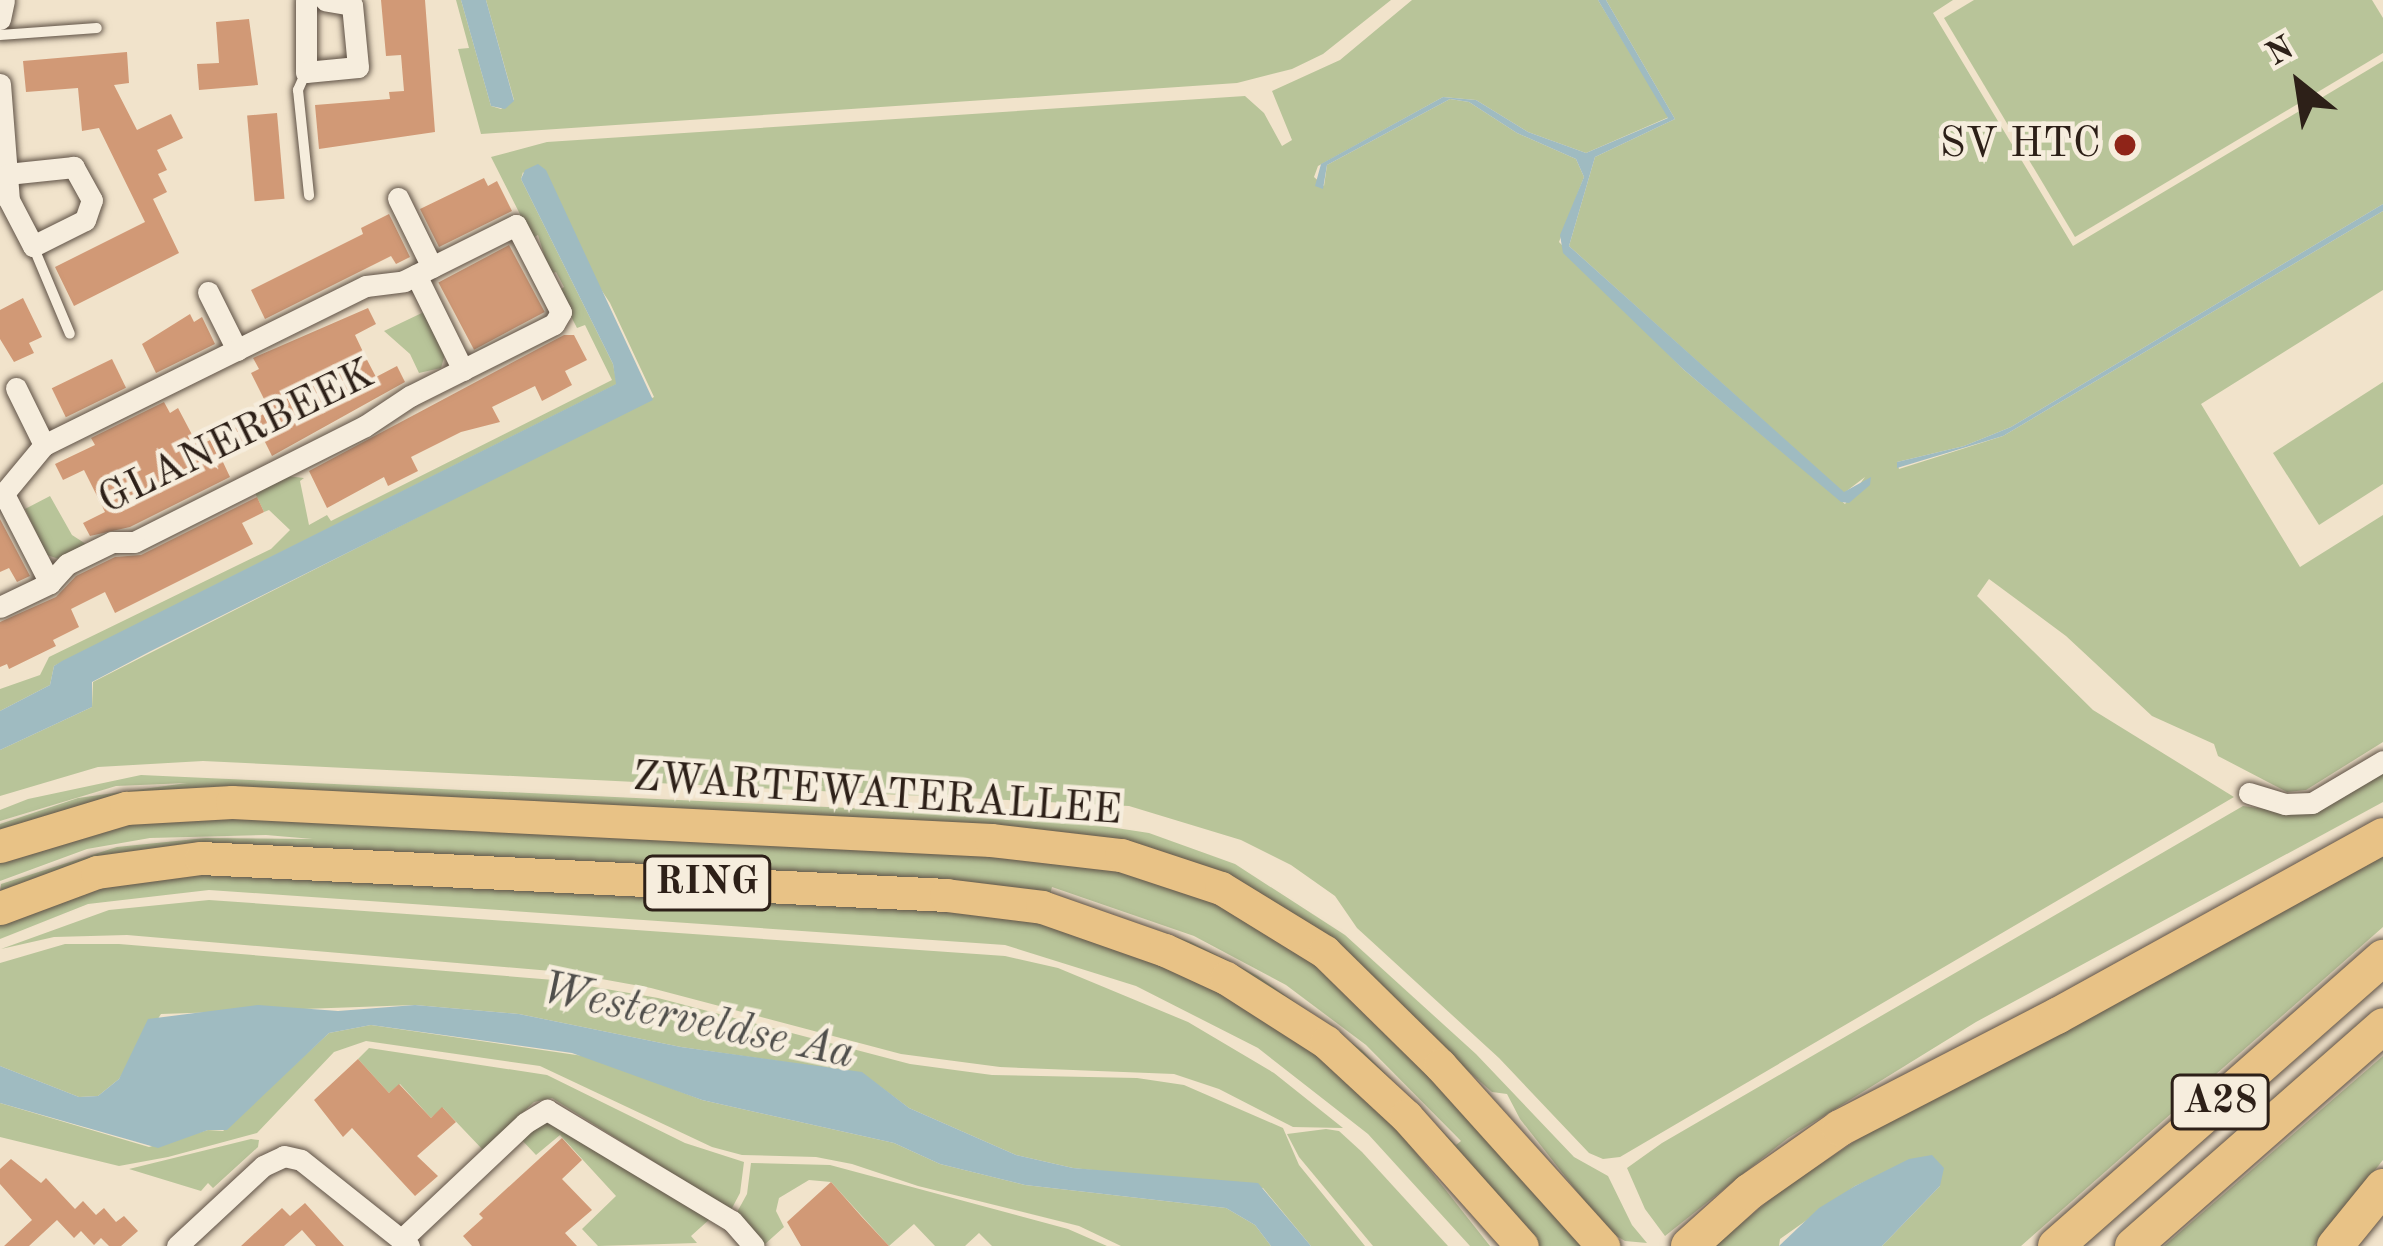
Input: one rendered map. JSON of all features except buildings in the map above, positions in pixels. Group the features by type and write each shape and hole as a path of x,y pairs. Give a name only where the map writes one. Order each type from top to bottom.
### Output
{"highway":[{"path":"1689,1246 1749,1192 1840,1127 2057,1016 2383,836"},
{"name":"A28","path":"2056,1246 2383,958"},
{"name":"A28","path":"2133,1246 2383,1026"},
{"path":"2335,1246 2383,1187"}],"main road":[{"name":"ZWARTEWATERALLEE","path":"0,846 125,808 232,802 991,840 1121,855 1221,888 1325,952 1440,1065 1603,1246"},
{"name":"RING","path":"0,908 98,872 201,859 946,895 1042,908 1166,950 1241,987 1326,1042 1406,1116 1522,1246"}],"street":[{"path":"0,20 4,0"},
{"path":"306,0 306,72 358,67 352,5 325,0"},
{"path":"0,84 9,200 33,246 85,220 92,200 74,167 7,174"},
{"path":"398,198 463,370"},
{"name":"GLANERBEEK","path":"0,608 50,583 67,564 112,542 134,542 554,324 561,313 516,225 424,271 366,286 44,446 2,497 50,583"},
{"name":"GLANERBEEK","path":"208,292 237,350"},
{"name":"GLANERBEEK","path":"16,388 44,446"},
{"path":"2249,794 2285,804 2312,802 2383,761"},
{"path":"177,1246 263,1166 284,1156 301,1160 405,1243 525,1123 547,1109 732,1221 754,1246"}],"lane":[{"path":"0,35 97,28"},
{"path":"306,72 298,90 309,195"},
{"path":"33,246 70,334"}],"green space":[{"path":"456,0 461,0 491,106 501,109 514,100 486,0 1391,0 1323,54 1292,69 1237,83 481,134 458,49 469,48"},
{"path":"1412,0 1598,0 1669,117 1586,153 1528,132 1476,100 1443,97 1318,166 1314,177 1324,186 1327,165 1450,99 1469,102 1517,133 1576,159 1584,177 1559,242 1684,370 1845,504 1865,477 1844,493 1569,246 1595,157 1675,119 1606,0 1953,0 1933,13 2073,246 2383,61 2383,204 2011,427 1964,446 1897,462 1899,469 2003,436 2383,211 2383,290 2201,404 2300,567 2383,515 2383,742 2306,790 2287,792 2218,756 2214,744 2152,716 2066,636 1989,579 1977,596 2093,710 2234,797 1620,1157 1603,1159 1589,1153 1499,1058 1357,928 1335,896 1291,865 1241,840 1129,806 203,761 98,767 0,796 0,750 92,707 93,682 654,397 610,303 523,172 521,179 613,364 617,384 54,666 50,685 0,711 0,689 40,675 49,657 271,549 290,530 269,510 264,512 255,493 287,476 304,478 300,481 309,525 327,515 331,521 612,380 585,325 577,328 558,291 564,287 556,272 550,274 538,235 532,238 491,157 547,142 1245,96 1264,113 1282,146 1292,140 1272,91 1340,60"},
{"name":"SV HTC","path":"1974,0 2372,0 2383,18 2383,53 2075,237 1944,18"},
{"path":"426,311 446,351 441,368 419,373 410,354 384,331"},
{"path":"2383,382 2383,484 2319,525 2273,453"},
{"path":"50,496 72,535 89,546 62,560 47,555 25,509"},
{"path":"2383,768 2383,802 1976,1022 1788,1138 1665,1236 1645,1209 1627,1168 1662,1143 2243,806 2304,814"},
{"path":"141,775 1044,817 1149,833 1235,864 1345,935 1476,1054 1574,1157 1608,1176 1632,1225 1647,1243 1625,1241 1608,1231 1520,1119 1507,1094 1492,1092 1423,1031 1206,869 238,791 0,833 0,824 78,798 187,783 116,786 0,821 0,810 28,799"},
{"path":"269,816 1098,862 1186,887 1280,936 1362,1003 1585,1246 1537,1246 1458,1157 1139,927 233,848 0,896 1,884 117,847 206,838 313,839 266,835 150,838 87,849 0,881 0,859 123,821","holes":["1052,887 1194,936 1286,985 1366,1045 1461,1141 1456,1145 1362,1050 1258,976 1191,942 1050,894"]},
{"path":"2383,849 2383,927 2021,1246 1882,1246 1940,1186 1880,1175 1855,1186 1780,1239 1779,1246 1714,1246 1784,1188 1863,1136"},
{"path":"196,871 985,911 1069,928 1180,969 1331,1062 1398,1130 1490,1246 1470,1246 1368,1134 1258,1048 1136,986 1005,945 209,890 88,904 0,939 0,922 95,886"},
{"path":"209,900 1005,956 1058,968 1188,1022 1274,1073 1343,1128 1293,1127 1219,1089 1174,1074 1000,1067 901,1054 651,988 563,972 127,935 54,937 1,949 109,910"},
{"path":"65,944 119,944 554,980 658,998 910,1064 992,1075 1137,1078 1184,1085 1283,1128 1299,1165 1365,1246 1311,1246 1263,1188 1073,1168 1016,1155 909,1108 862,1073 681,1047 519,1014 415,1005 161,1014 119,1079 98,1096 79,1097 0,1066 0,963"},
{"path":"371,1025 590,1057 702,1100 894,1143 940,1164 1025,1185 1226,1208 1255,1225 1271,1246 1121,1246 1079,1226 918,1186 852,1164 816,1157 742,1155 712,1147 540,1066 366,1041 334,1052 257,1133 168,1157 119,1166 0,1137 0,1103 149,1147 208,1130 223,1131 329,1033"},
{"path":"369,1048 547,1075 685,1143 744,1162 740,1193 731,1210 552,1098 534,1102 483,1150 443,1108 431,1118 400,1084 389,1093 358,1059"},
{"path":"2383,1056 2383,1160 2314,1246 2164,1246"},
{"path":"549,1119 711,1218 691,1236 697,1243 598,1246 582,1229 616,1196 560,1135 536,1155 520,1138"},
{"path":"1339,1131 1362,1152 1448,1246 1373,1246 1299,1157 1287,1134"},
{"path":"259,1140 258,1147 213,1188 208,1183 201,1191 129,1169"},
{"path":"751,1163 830,1165 1068,1229 1107,1246 992,1246 979,1233 965,1246 935,1246 914,1224 889,1246 831,1182 809,1180 779,1198 776,1211 784,1227 764,1245 736,1214 747,1194"}],"water":[{"path":"461,0 486,0 514,101 505,109 491,106"},
{"path":"1598,0 1606,0 1675,119 1595,157 1569,246 1844,492 1871,477 1870,485 1849,503 1841,502 1684,370 1563,253 1560,235 1584,177 1576,159 1517,133 1469,102 1450,99 1327,165 1323,189 1315,186 1321,164 1443,97 1476,100 1528,132 1586,153 1668,118"},
{"path":"538,164 546,170 653,400 92,682 92,707 0,750 0,711 50,685 54,666 62,661 616,384 613,364 521,179 525,170"},
{"path":"2383,204 2383,211 2003,436 1897,468 1897,462 1964,446 2011,427"},
{"path":"258,1005 338,1011 415,1005 519,1014 681,1047 862,1072 909,1108 1016,1155 1073,1168 1258,1183 1311,1246 1271,1246 1255,1225 1226,1208 1025,1185 940,1164 894,1143 702,1100 572,1053 371,1025 329,1033 227,1130 208,1130 158,1148 0,1103 0,1066 79,1097 98,1096 119,1079 148,1019"},
{"path":"1932,1155 1944,1168 1940,1186 1882,1246 1779,1246 1819,1208 1855,1186 1909,1159"}],"place":[{"name":"SV HTC","path":"2125,145"}],"water label":[{"name":"Westerveldse Aa","path":"697,1023"}]}
